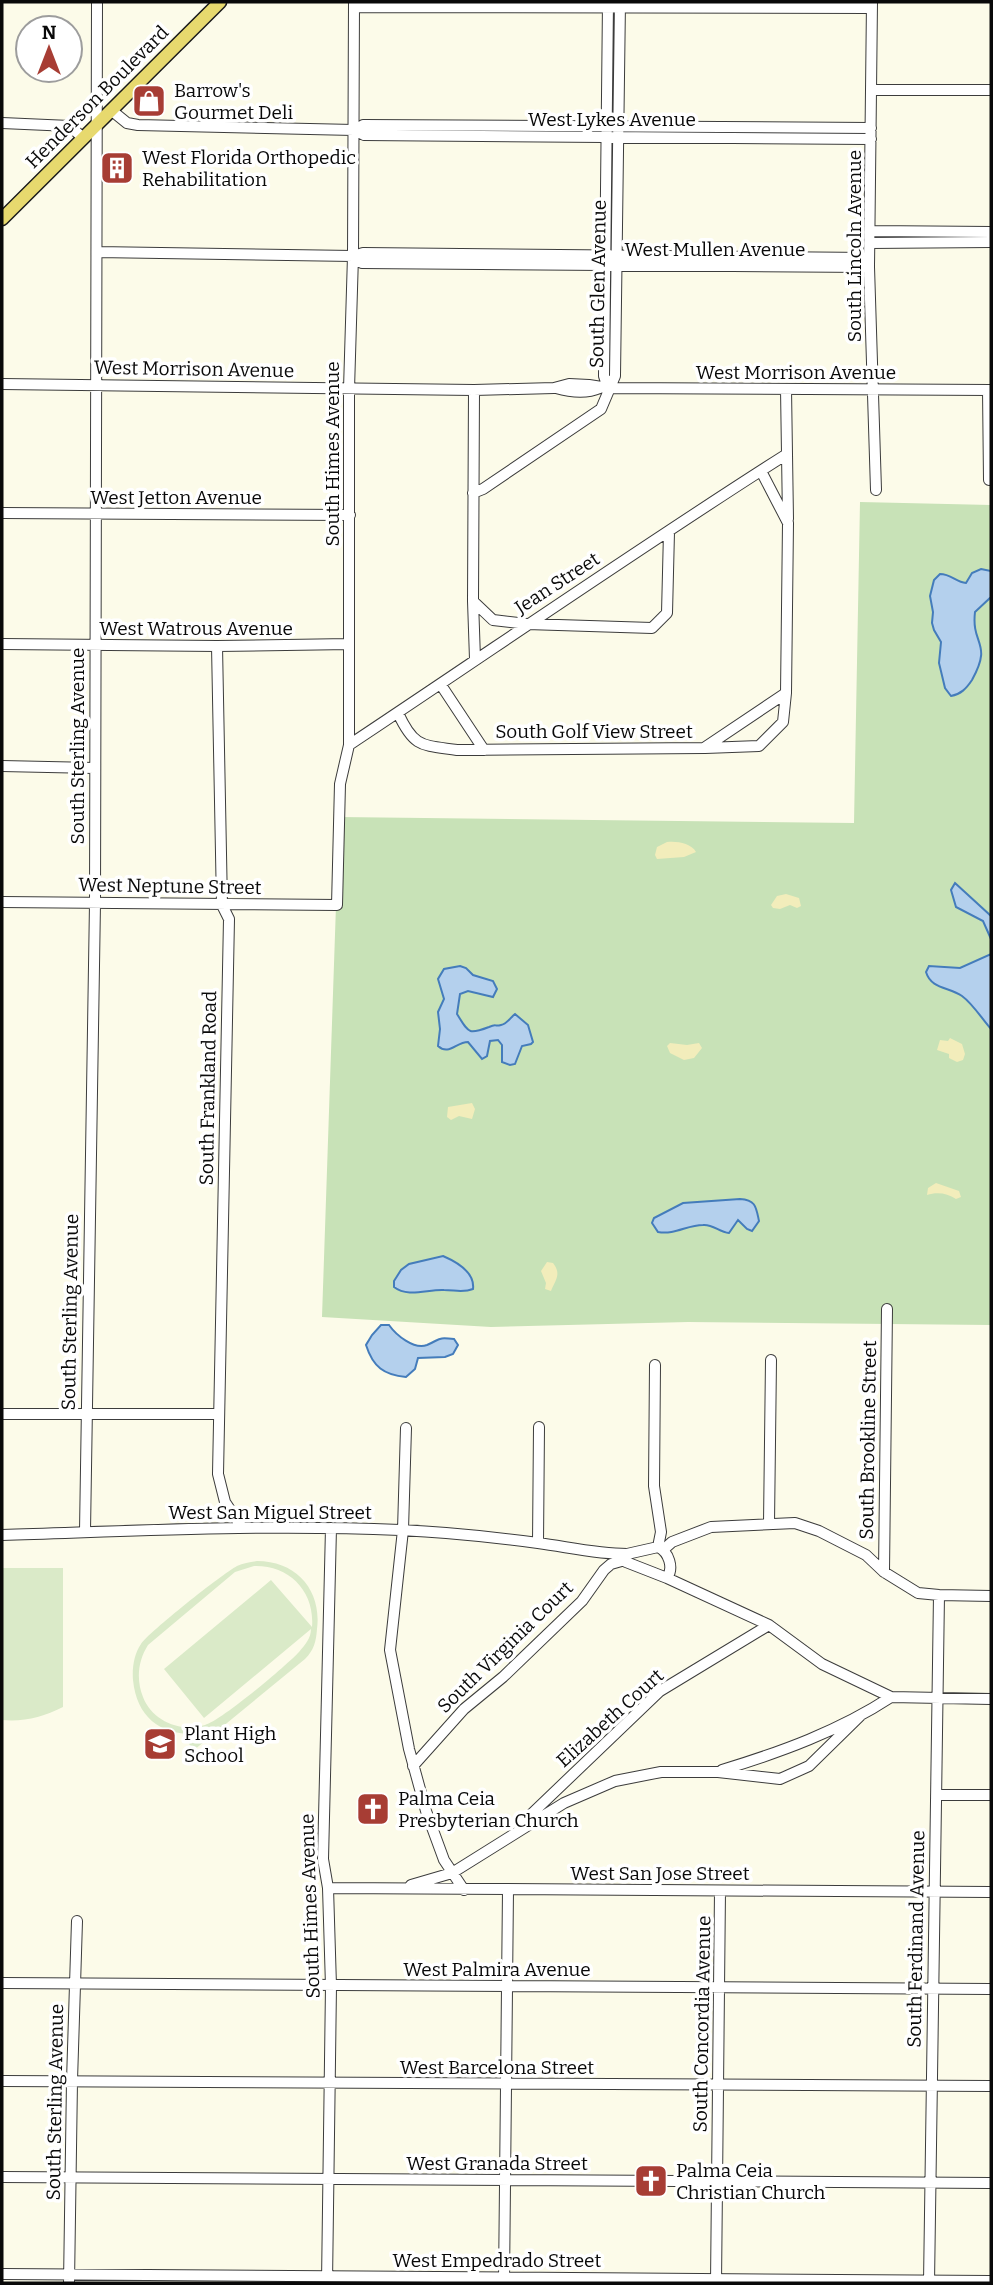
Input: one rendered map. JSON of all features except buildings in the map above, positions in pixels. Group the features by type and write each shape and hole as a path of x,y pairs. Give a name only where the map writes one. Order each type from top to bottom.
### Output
{"main road":[{"name":"Henderson Boulevard","path":"2,219 220,2"}],"street":[{"name":"South Sterling Avenue","path":"85,1531 94,903 97,2"},
{"path":"354,4 872,5"},
{"name":"South Himes Avenue","path":"337,905 340,784 349,745 349,389 353,256 354,4"},
{"name":"South Glen Avenue","path":"611,260 619,132 620,4"},
{"name":"South Glen Avenue","path":"473,493 601,410 604,388 615,376 607,131 608,5"},
{"name":"South Lincoln Avenue","path":"872,5 869,262 876,490"},
{"path":"872,90 991,90"},
{"name":"West Lykes Avenue","path":"111,110 127,123 174,125 354,130 363,125 619,132 871,133"},
{"path":"2,123 70,126 83,138"},
{"path":"870,231 991,232"},
{"path":"870,243 991,242"},
{"name":"West Mullen Avenue","path":"97,252 353,256 362,263 611,260 869,262"},
{"name":"West Morrison Avenue","path":"2,384 474,390 554,388 579,384 604,388 990,390"},
{"name":"South Golf View Street","path":"398,713 405,730 419,745 457,750 759,746 783,722 786,693 786,389"},
{"path":"474,390 475,659"},
{"path":"989,480 990,390"},
{"name":"Jean Street","path":"349,745 441,685 527,624 787,454"},
{"name":"South Golf View Street","path":"761,471 788,523"},
{"name":"West Jetton Avenue","path":"2,513 350,515"},
{"path":"473,601 493,620 527,624 652,628 667,613 669,532"},
{"name":"West Watrous Avenue","path":"2,644 349,644"},
{"name":"South Frankland Road","path":"216,646 222,905 229,919 218,1474 225,1502 241,1526"},
{"name":"South Golf View Street","path":"441,685 484,750"},
{"name":"South Golf View Street","path":"704,748 786,693"},
{"path":"2,766 94,768"},
{"name":"West Neptune Street","path":"2,902 337,905"},
{"name":"South Brookline Street","path":"884,1572 887,1309"},
{"path":"769,1523 771,1360"},
{"path":"655,1365 654,1486 661,1532 660,1548 671,1569 667,1578"},
{"path":"2,1414 219,1414"},
{"path":"538,1543 539,1427"},
{"path":"405,1428 403,1530 390,1650 413,1766 444,1860 464,1890"},
{"path":"991,1596 918,1593 884,1572 866,1555 819,1531 795,1523 710,1527 660,1548 626,1557 628,1564 667,1578 769,1625 822,1664 891,1697 991,1699"},
{"name":"West San Miguel Street","path":"2,1535 241,1526 403,1530 538,1543 626,1557"},
{"name":"South Himes Avenue","path":"327,2280 331,1986 328,1888 323,1860 331,1528"},
{"name":"South Virginia Court","path":"413,1766 464,1709 582,1601 604,1570 626,1557"},
{"name":"South Ferdinand Avenue","path":"929,2282 939,1595"},
{"name":"Elizabeth Court","path":"502,1842 660,1691 769,1625"},
{"path":"718,1772 806,1742 860,1716 891,1697"},
{"path":"400,1888 452,1873 561,1805 615,1781 661,1772 718,1772 780,1779 809,1766 860,1716"},
{"path":"936,1795 991,1795"},
{"path":"549,1798 561,1805"},
{"name":"West San Jose Street","path":"328,1888 991,1892"},
{"path":"504,2280 508,1890"},
{"name":"South Concordia Avenue","path":"716,2281 720,1891"},
{"name":"South Sterling Avenue","path":"69,2279 77,1921"},
{"name":"West Palmira Avenue","path":"2,1983 991,1989"},
{"name":"West Barcelona Street","path":"2,2081 991,2086"},
{"name":"West Granada Street","path":"2,2177 991,2183"},
{"name":"West Empedrado Street","path":"2,2274 69,2279 991,2281"}],"green space":[{"path":"860,502 991,505 991,1325 688,1322 491,1327 322,1317 339,817 854,823"},
{"path":"257,1561 271,1562 295,1572 311,1591 317,1615 314,1646 305,1659 194,1750 189,1744 199,1734 174,1732 163,1728 146,1715 135,1694 135,1657 141,1644 186,1604 237,1566","holes":["254,1566 267,1567 289,1575 304,1592 312,1614 312,1627 271,1580 164,1669 204,1718 311,1629 305,1644 268,1680 213,1721 205,1725 186,1727 160,1719 147,1705 139,1684 140,1664 148,1645 235,1572"]},
{"path":"2,1568 63,1568 63,1707 41,1716 2,1720"}],"sand":[{"path":"667,842 683,843 696,852 684,857 657,859 657,847"},
{"path":"786,894 799,898 801,906 773,908 771,905 777,896"},
{"path":"950,1038 962,1044 965,1054 963,1060 957,1062 949,1058 949,1054 937,1050 940,1040 948,1041"},
{"path":"670,1043 699,1043 702,1048 694,1058 684,1060 670,1053 667,1046"},
{"path":"472,1103 475,1109 472,1119 459,1116 451,1120 447,1117 448,1107"},
{"path":"936,1183 959,1191 961,1197 956,1199 942,1194 927,1195 928,1188"},
{"path":"547,1262 553,1263 557,1271 551,1291 545,1289 546,1283 541,1271"}],"water":[{"path":"981,569 991,571 991,597 975,612 981,658 968,686 951,696 945,688 939,663 941,642 932,623 930,596 934,580 940,574 966,583 972,573"},
{"path":"955,883 991,916 991,939 983,921 956,907 951,890"},
{"path":"991,954 991,1029 966,999 936,985 926,972 929,966 960,968"},
{"path":"460,966 473,975 493,981 497,989 493,997 468,991 460,994 457,1014 467,1029 477,1031 503,1024 515,1014 528,1025 533,1042 522,1046 515,1064 502,1062 502,1045 498,1040 490,1041 487,1056 482,1059 468,1042 446,1050 438,1046 438,1012 444,999 438,979 444,969"},
{"path":"740,1199 749,1201 756,1208 759,1221 752,1231 738,1220 729,1233 707,1225 658,1232 652,1223 654,1218 683,1203"},
{"path":"443,1256 468,1273 473,1289 412,1293 394,1287 394,1281 401,1270 409,1264"},
{"path":"381,1325 389,1325 411,1344 422,1346 445,1338 454,1339 458,1345 453,1354 445,1357 418,1358 415,1369 406,1377 391,1374 376,1364 366,1345"}],"place":[{"name":"Barrow's Gourmet Deli","path":"149,101"},
{"name":"West Florida Orthopedic Rehabilitation","path":"117,168"},
{"name":"Plant High School","path":"160,1744"},
{"name":"Palma Ceia Presbyterian Church","path":"373,1809"},
{"name":"Palma Ceia Christian Church","path":"651,2181"}]}
